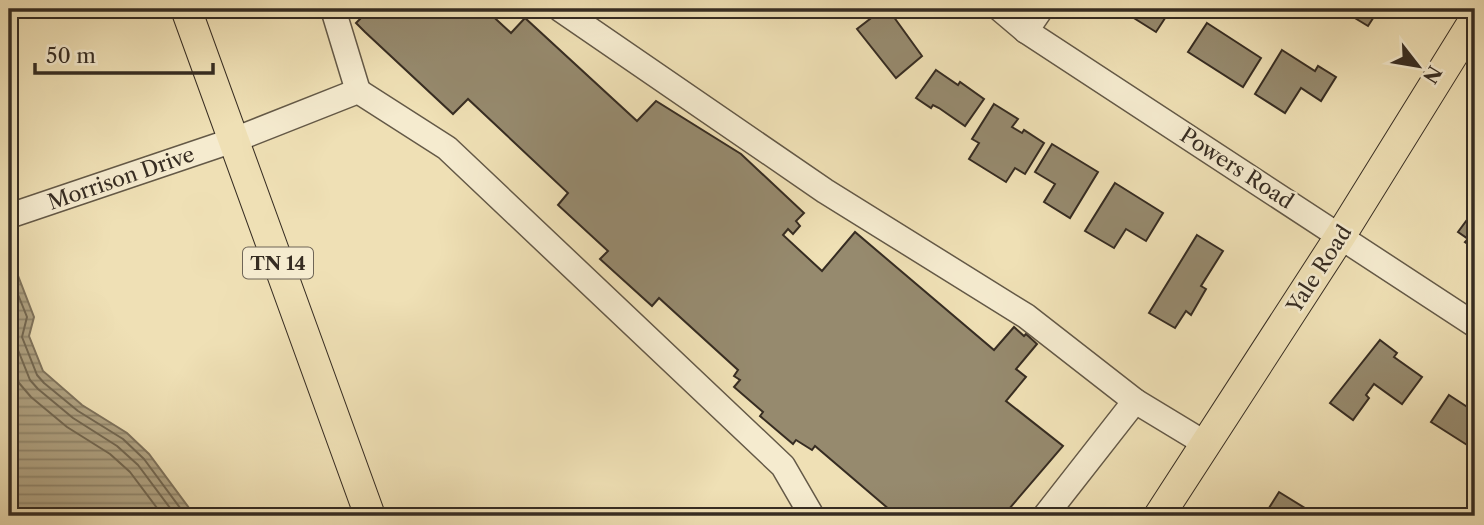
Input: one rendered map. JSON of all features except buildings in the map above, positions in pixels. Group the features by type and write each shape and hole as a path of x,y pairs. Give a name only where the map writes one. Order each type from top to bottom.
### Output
{"main road":[{"name":"TN 14","path":"186,9 370,516"},
{"name":"Yale Road","path":"1158,516 1341,235 1475,19"}],"street":[{"path":"333,9 358,91 447,148 783,466 812,516"},
{"path":"560,9 825,191 1026,316 1135,401 1206,444"},
{"name":"Powers Road","path":"1000,9 1026,31 1475,325"},
{"path":"1026,31 1041,9"},
{"name":"Morrison Drive","path":"9,216 234,140 358,91"},
{"path":"1045,516 1135,401"}],"water":[{"path":"10,255 34,317 29,336 43,371 82,405 127,433 149,454 195,516 9,516"}]}
